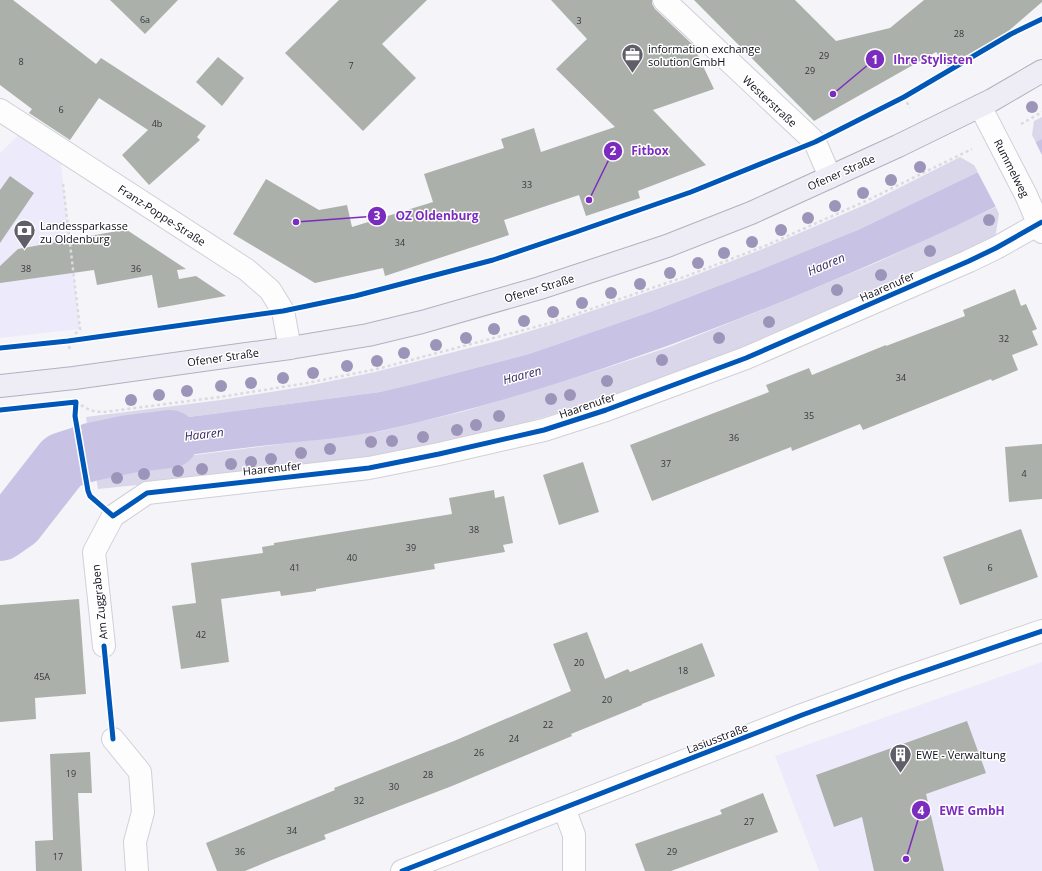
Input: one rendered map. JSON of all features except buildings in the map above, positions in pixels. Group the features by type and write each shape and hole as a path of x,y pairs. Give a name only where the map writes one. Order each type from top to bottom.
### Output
{"main road":[{"name":"Ofener Straße","path":"0,386 82,377 290,348 368,335 422,322 581,275 667,246 744,215 830,177 980,106 1042,71"}],"street":[{"name":"Westerstraße","path":"664,0 815,142 830,177"},
{"name":"Rummelweg","path":"980,106 1041,226"},
{"name":"Franz-Poppe-Straße","path":"0,110 253,275 270,290 282,311 290,348"},
{"name":"Haarenufer","path":"113,516 147,493 369,468 500,441 544,430 678,384 746,358 976,258 1041,226"},
{"name":"Am Zuggraben","path":"104,646 94,552 113,516"},
{"name":"Lasiusstraße","path":"402,871 802,715 901,679 1042,631"},
{"path":"113,738 140,772 143,812 135,842 137,871"},
{"path":"564,808 574,835 574,871"}],"path":[{"path":"1028,120 1042,112"},
{"path":"59,148 80,329 68,341 71,354"},
{"path":"938,165 974,148"}],"shaded area":[{"path":"1042,117 1042,139 1036,143 1032,135 1034,121"},
{"path":"27,127 59,148 80,329 0,338 0,153"},
{"path":"960,157 974,165 978,172 860,229 653,311 529,354 380,392 120,426 88,433 86,417 221,400 307,386 375,372 497,341 550,325 683,280 765,248 869,203"},
{"path":"996,207 999,214 995,239 766,338 649,383 590,403 471,438 378,456 285,469 98,489 95,471 132,463 382,431 465,411 606,368 669,347 774,305 878,262"},
{"path":"1042,662 1042,871 819,871 775,756"}],"water":[{"path":"1042,139 1042,183 958,225 873,264 657,350 549,386 495,402 385,430 132,463 95,471 88,433 120,426 380,392 529,354 653,311 860,229 978,172"}],"pier":[{"path":"1035,141 1042,155 1042,186 997,209 977,171"}],"waterway":[{"name":"Haaren","path":"0,532 16,521 63,461 91,452 129,444 170,439"}],"cycle path":[{"path":"0,348 68,341 283,311 355,296 493,260 691,192 815,142 904,97 1011,34 1042,19"},
{"path":"0,410 76,402 75,416 88,491 90,496 113,516 147,493 369,468 544,430 606,410 746,358 969,261 996,248 1042,222"},
{"path":"402,871 802,715 901,679 1042,631"},
{"path":"104,646 113,739"}],"place":[{"name":"information exchange solution GmbH","path":"632,74"},
{"name":"Ihre Stylisten","path":"833,94"},
{"name":"Fitbox","path":"589,200"},
{"name":"OZ Oldenburg","path":"296,222"},
{"name":"Landessparkasse zu Oldenburg","path":"24,250"},
{"name":"EWE - Verwaltung","path":"901,774"},
{"name":"EWE GmbH","path":"906,859"}]}
